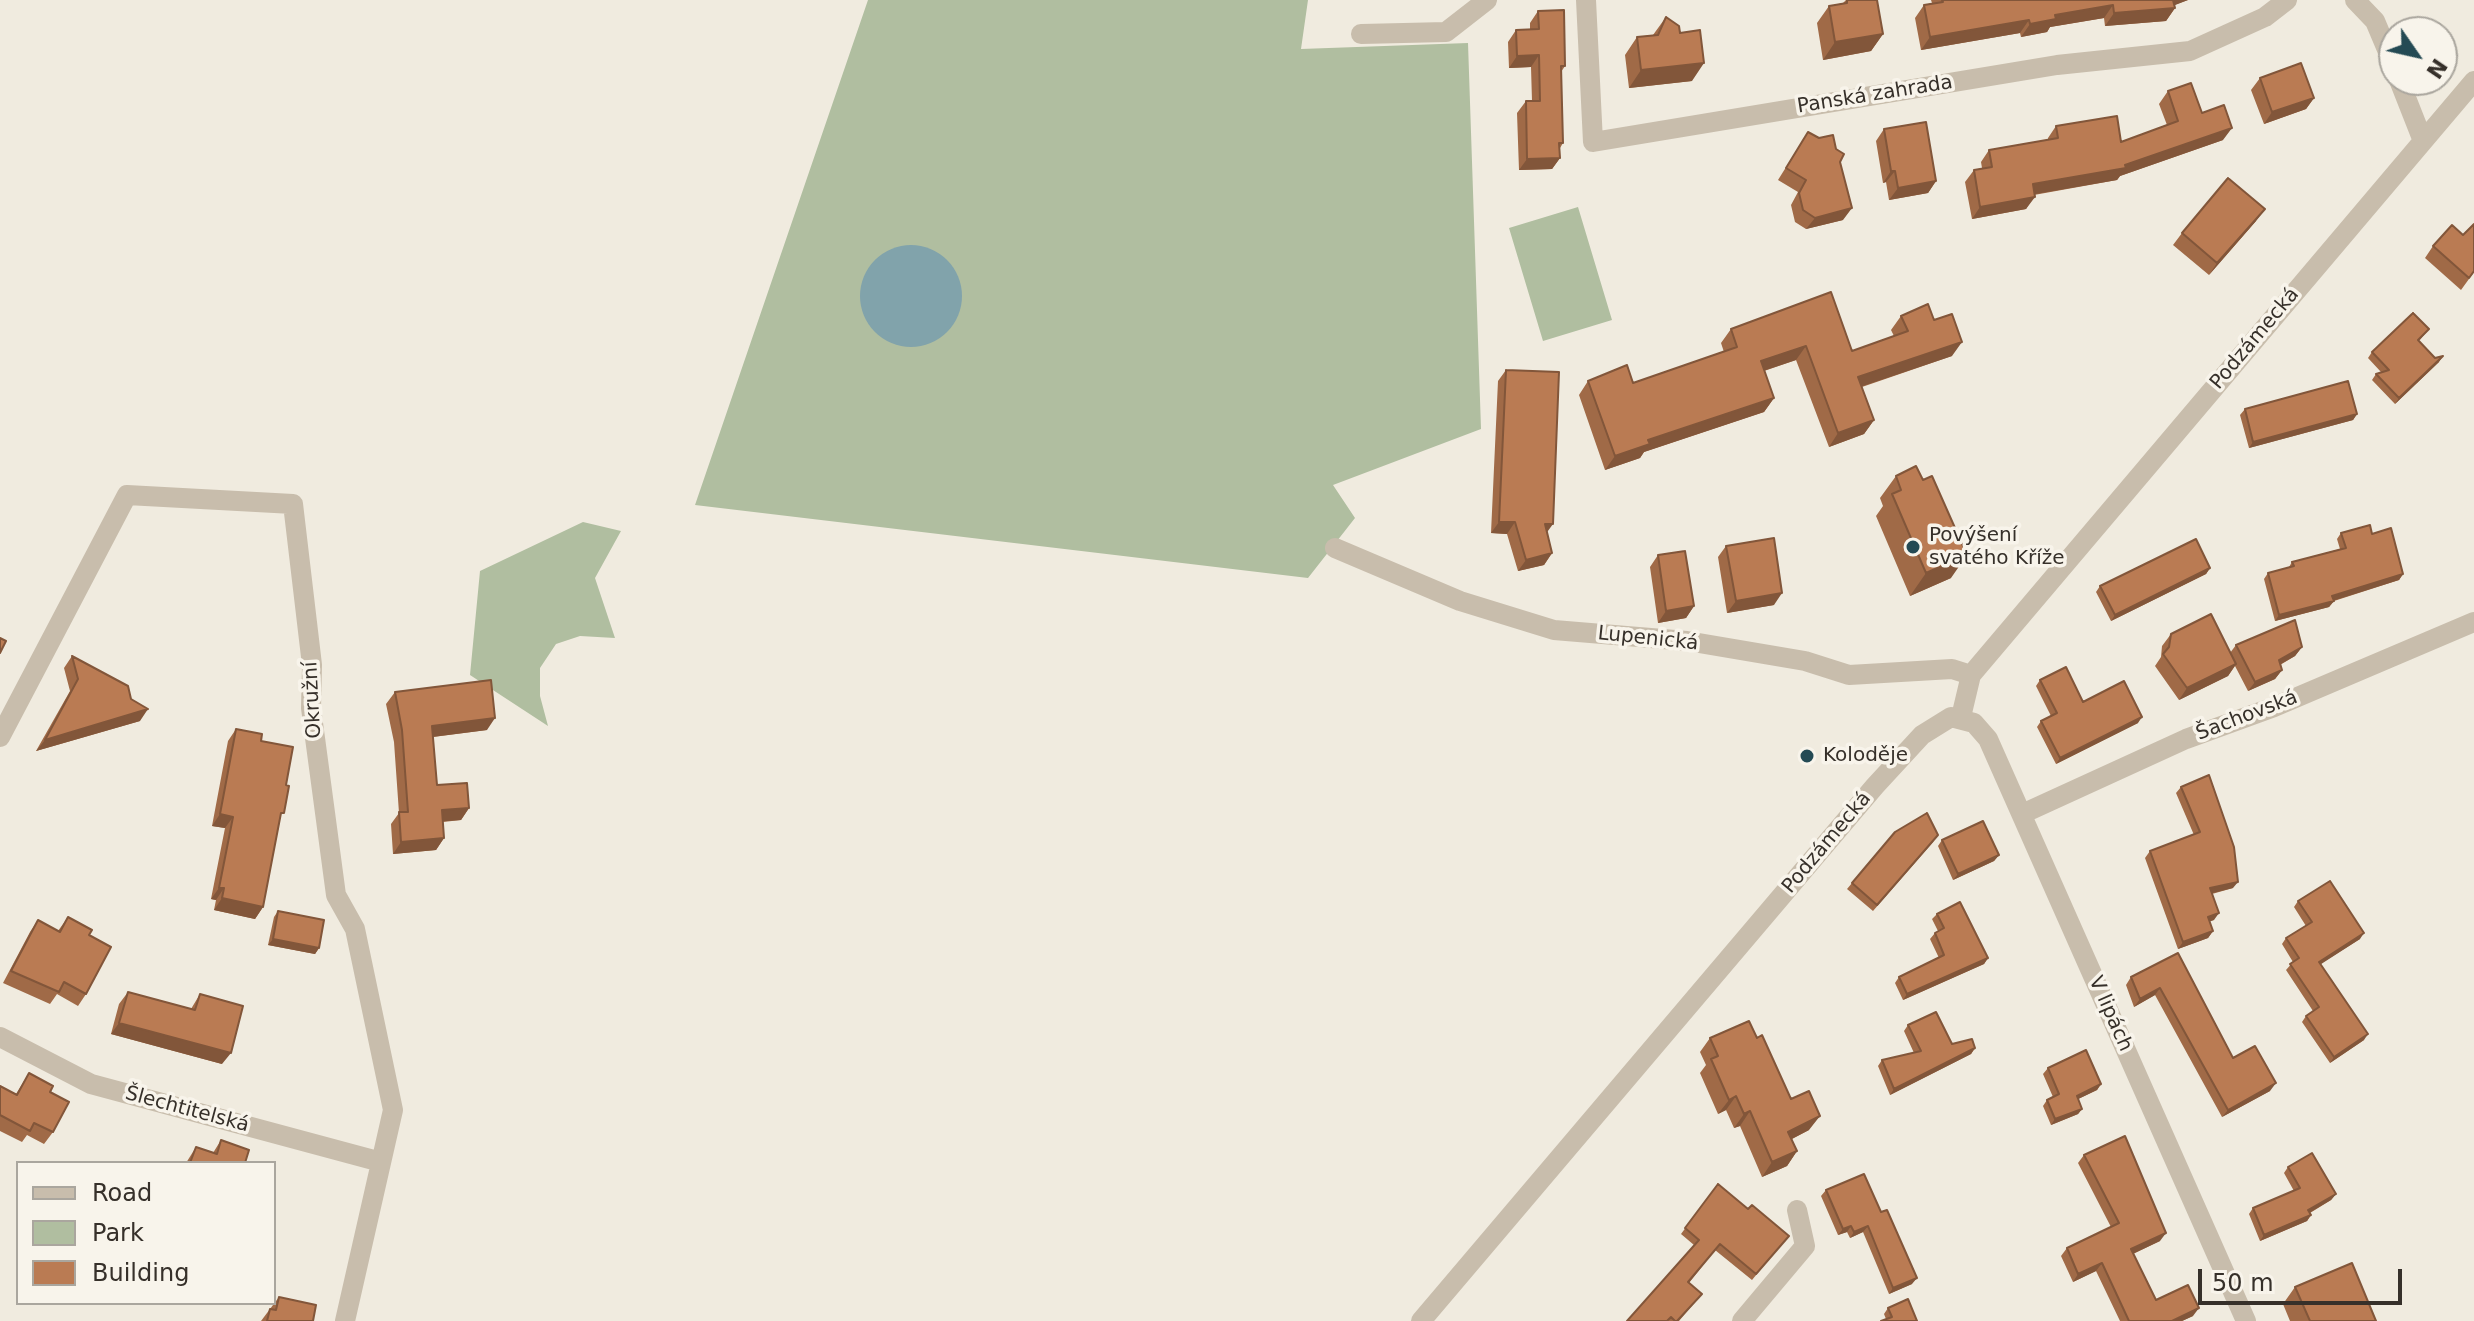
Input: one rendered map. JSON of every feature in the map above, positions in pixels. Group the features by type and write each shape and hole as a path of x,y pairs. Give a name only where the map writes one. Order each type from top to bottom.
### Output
{"street":[{"path":"1361,34 1446,32 1487,0"},
{"name":"Panská zahrada","path":"1586,0 1593,142 2057,65 2190,51 2265,17 2287,0"},
{"path":"2355,0 2378,28"},
{"name":"Podzámecká","path":"1421,1321 1875,786 1934,725 1944,719 1961,717 1971,675 2474,81"},
{"path":"2405,96 2423,141"},
{"name":"Okružní","path":"0,737 127,495 293,504 312,665 311,708 336,895 355,929 393,1110 345,1321"},
{"name":"Lupenická","path":"1335,548 1460,601 1554,630 1687,641 1805,661 1849,675 1952,669 1971,675"},
{"name":"Šachovská","path":"2022,814 2186,739 2274,707 2474,622"},
{"name":"V lipách","path":"1961,717 1974,723 1988,739 2246,1321"},
{"name":"Šlechtitelská","path":"0,1037 91,1084 381,1162"},
{"path":"1742,1321 1805,1246 1797,1210"}],"green space":[{"path":"868,0 1308,0 1301,49 1468,43 1481,429 1333,485 1355,518 1308,578 695,505"},
{"path":"1578,207 1612,320 1543,341 1509,228"},
{"path":"583,522 621,531 595,578 615,638 580,636 556,644 540,668 540,696 548,726 470,675 480,571"}],"water":[{"path":"911,245 931,249 947,260 958,276 962,296 958,316 947,332 931,343 911,347 891,343 875,332 864,316 860,296 864,276 875,260 891,249"}],"building":[{"path":"1847,0 1877,0 1883,34 1835,42 1829,6 1847,3"},
{"path":"1942,0 2173,0 2175,8 2114,13 2113,5 2055,15 2056,19 2030,24 2029,20 1930,37 1924,5"},
{"path":"1564,10 1565,66 1561,66 1563,143 1559,143 1560,158 1527,159 1526,101 1540,101 1539,55 1517,56 1516,30 1539,29 1538,11"},
{"path":"1666,17 1679,26 1680,33 1700,30 1704,63 1641,70 1637,37 1658,35"},
{"path":"2301,63 2314,98 2272,112 2260,78"},
{"path":"2191,83 2202,113 2224,105 2232,128 2125,165 2126,168 2033,184 2035,197 1980,207 1974,170 1992,167 1989,150 2058,138 2056,126 2117,116 2121,142 2178,121 2168,91"},
{"path":"1926,122 1936,181 1898,188 1895,171 1891,171 1884,129"},
{"path":"1808,132 1819,138 1833,135 1836,149 1844,154 1840,162 1852,208 1815,218 1803,210 1799,193 1806,180 1786,168"},
{"path":"2228,178 2265,209 2217,263 2182,233"},
{"path":"2474,224 2474,271 2469,278 2433,246 2452,225 2463,235"},
{"path":"1831,292 1852,351 1908,331 1901,316 1928,304 1934,320 1952,314 1962,342 1858,377 1874,420 1838,433 1806,346 1761,361 1774,398 1648,440 1650,444 1615,456 1588,381 1627,365 1633,383 1737,347 1731,329"},
{"path":"2413,313 2429,329 2418,340 2435,358 2443,356 2399,398 2376,374 2389,370 2372,352"},
{"path":"1506,370 1559,372 1553,524 1545,524 1552,553 1526,560 1515,522 1499,522"},
{"path":"2348,381 2357,414 2253,442 2245,409"},
{"path":"1916,466 1923,480 1932,476 1967,555 1926,573 1892,494 1901,490 1896,476"},
{"path":"2370,525 2372,534 2391,528 2403,574 2332,596 2334,601 2279,615 2268,573 2294,566 2292,562 2346,548 2341,533"},
{"path":"1774,538 1782,593 1736,601 1726,546"},
{"path":"2196,539 2210,568 2115,615 2100,586"},
{"path":"1685,551 1694,606 1666,611 1658,555"},
{"path":"2211,614 2236,664 2187,688 2163,654 2169,647 2171,634"},
{"path":"2295,620 2302,647 2279,660 2282,670 2255,682 2236,645"},
{"path":"0,638 6,641 0,653"},
{"path":"72,656 128,686 131,699 148,709 45,740 78,679"},
{"path":"2066,667 2083,702 2124,681 2142,717 2060,758 2041,721 2057,713 2040,680"},
{"path":"491,680 495,718 432,726 437,785 467,783 469,808 442,810 444,838 401,842 399,812 408,812 402,730 395,692"},
{"path":"236,729 262,734 261,741 293,747 284,813 281,813 263,907 222,898 224,888 219,888 233,817 220,814"},
{"path":"2209,775 2234,847 2238,882 2210,888 2219,913 2208,917 2213,931 2183,942 2150,851 2200,832 2181,787"},
{"path":"1927,813 1938,835 1877,905 1852,883 1895,832"},
{"path":"1983,821 1999,855 1958,874 1942,840"},
{"path":"2330,881 2364,933 2319,962 2368,1034 2334,1057 2306,1016 2319,1007 2290,964 2299,958 2286,938 2312,922 2298,901"},
{"path":"1960,902 1988,958 1907,994 1899,977 1944,955 1935,933 1944,928 1937,914"},
{"path":"278,911 324,920 319,948 273,939"},
{"path":"68,917 92,930 89,935 111,947 86,994 64,982 59,992 11,971 38,920 60,932"},
{"path":"2178,953 2233,1058 2255,1046 2276,1083 2228,1110 2160,988 2140,999 2131,977"},
{"path":"128,992 195,1010 200,994 243,1006 231,1053 119,1023"},
{"path":"1936,1012 1952,1044 1972,1039 1975,1048 1894,1089 1882,1060 1921,1051 1908,1025"},
{"path":"1749,1021 1757,1038 1762,1035 1791,1099 1809,1091 1820,1116 1788,1132 1797,1151 1772,1162 1750,1111 1744,1114 1736,1096 1729,1100 1711,1059 1718,1056 1710,1038"},
{"path":"2086,1050 2101,1084 2077,1096 2082,1109 2055,1119 2047,1100 2059,1094 2048,1068"},
{"path":"29,1073 53,1086 50,1092 69,1102 53,1132 34,1123 30,1131 0,1115 0,1086 17,1095"},
{"path":"2125,1136 2166,1233 2131,1249 2156,1300 2188,1285 2199,1308 2172,1321 2129,1321 2102,1263 2078,1274 2067,1248 2119,1223 2084,1155"},
{"path":"221,1140 249,1150 246,1161 191,1161 196,1147 217,1154"},
{"path":"2312,1153 2336,1194 2308,1210 2311,1215 2264,1235 2253,1208 2300,1188 2288,1167"},
{"path":"1864,1174 1881,1212 1887,1210 1917,1278 1893,1288 1868,1226 1854,1232 1851,1226 1843,1229 1826,1190"},
{"path":"1718,1184 1748,1209 1752,1205 1789,1236 1756,1274 1720,1244 1688,1282 1702,1294 1677,1321 1671,1317 1667,1321 1627,1321 1699,1240 1685,1228"},
{"path":"2352,1263 2376,1321 2310,1321 2295,1287"},
{"path":"279,1297 316,1305 313,1321 267,1321 270,1309 276,1310"},
{"path":"1908,1299 1917,1321 1881,1321 1892,1317 1888,1308"}],"place":[{"name":"Povýšení svatého Kříže","path":"1913,547"},
{"name":"Koloděje","path":"1807,756"}]}
